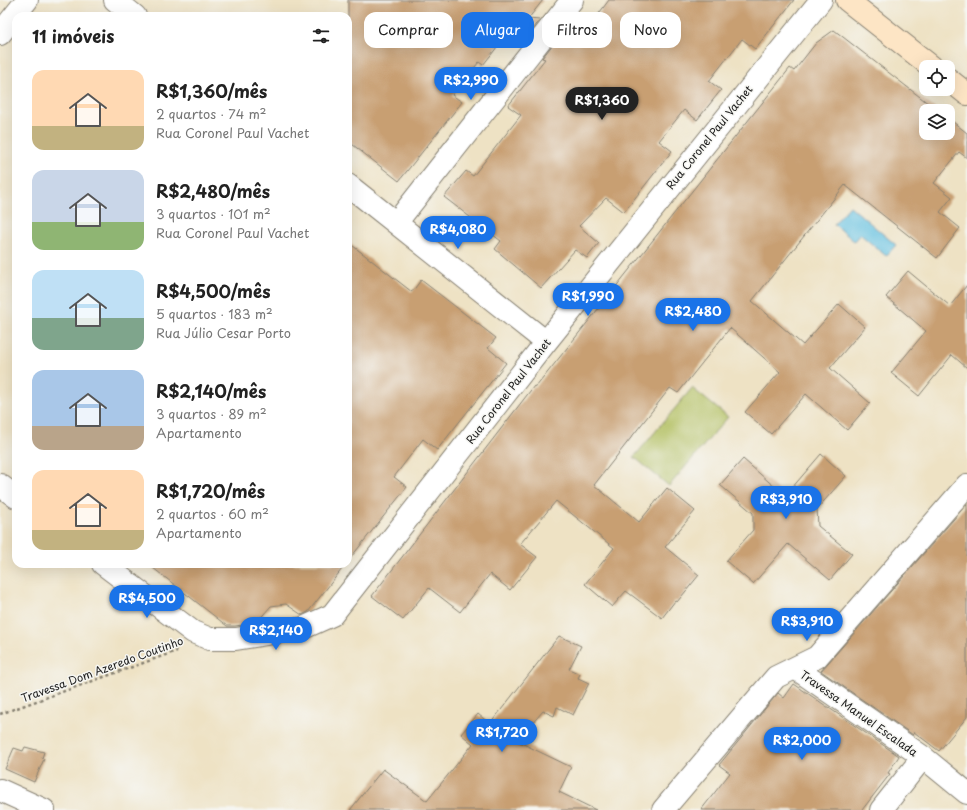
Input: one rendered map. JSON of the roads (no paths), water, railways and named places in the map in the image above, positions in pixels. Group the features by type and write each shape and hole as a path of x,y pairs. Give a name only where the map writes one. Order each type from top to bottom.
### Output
{"street":[{"path":"17,12 27,0"},
{"path":"115,0 130,12"},
{"path":"396,223 572,0"},
{"name":"Rua Coronel Paul Vachet","path":"108,568 193,632 210,639 236,640 271,635 303,628 332,615 546,342 821,0"},
{"path":"846,0 923,60"},
{"path":"0,34 12,19"},
{"path":"955,85 967,94"},
{"path":"352,188 546,342"},
{"path":"663,810 776,677 817,656 967,484"},
{"path":"0,485 12,494"},
{"name":"Travessa Manuel Escalada","path":"795,668 923,757 967,793"},
{"name":"Travessa Manuel Escalada","path":"880,810 923,757"},
{"path":"0,790 44,810"},
{"path":"963,810 967,805"}],"water":[{"path":"850,206 896,245 886,256 860,234 854,241 834,224"}]}
